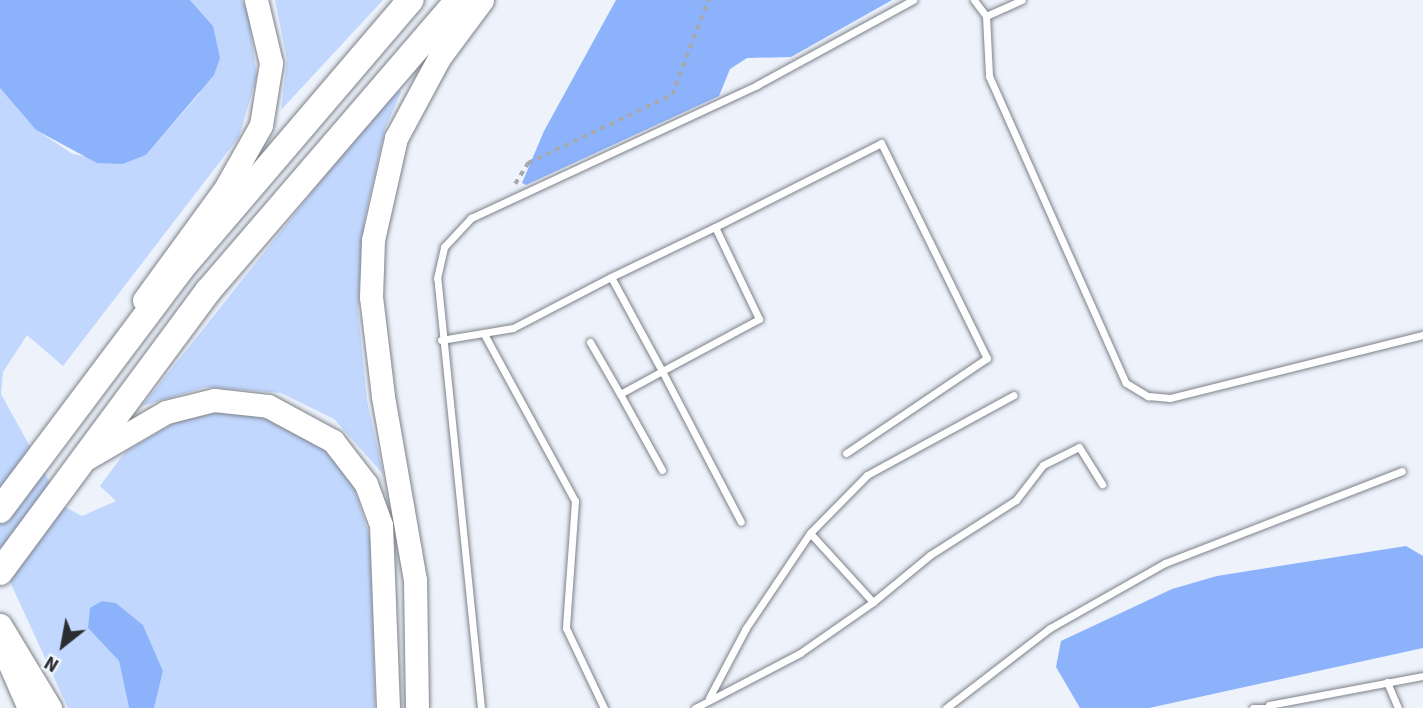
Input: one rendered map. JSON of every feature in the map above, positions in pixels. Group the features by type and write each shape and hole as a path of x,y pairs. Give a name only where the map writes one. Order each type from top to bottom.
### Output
{"highway":[{"path":"0,510 62,424 244,191 411,0"},
{"path":"0,572 75,465 274,209 458,0"}],"main road":[{"path":"62,424 254,141 271,63 256,0"},
{"path":"417,708 415,580 383,396 371,297 373,240 396,138 439,58 482,0"},
{"path":"75,465 166,412 214,400 268,405 312,424 353,464 381,525 388,708"},
{"path":"0,625 50,708"},
{"path":"0,643 29,708"}],"lane":[{"path":"481,708 437,278 444,247 471,218 757,85 913,0"},
{"path":"974,0 986,16 989,76 1126,383 1148,396 1170,398 1423,335"},
{"path":"986,16 1022,0"},
{"path":"442,340 513,328 881,143 987,358 846,453"},
{"path":"620,394 758,319 715,227"},
{"path":"611,277 741,522"},
{"path":"484,334 575,501 566,628 604,708"},
{"path":"590,342 662,470"},
{"path":"709,698 746,628 810,533 867,475 1014,395"},
{"path":"695,708 709,698 800,653 873,602 930,555 1016,500 1044,465 1079,447 1102,484"},
{"path":"946,708 1050,628 1165,563 1402,471"},
{"path":"810,533 873,602"},
{"path":"1253,708 1423,676"},
{"path":"1387,682 1398,708"}],"path":[{"path":"507,201 528,163 672,95 708,0"}],"shaded area":[{"path":"0,0 190,0 213,26 220,58 214,75 146,155 123,164 97,163 36,130 0,88"},
{"path":"190,0 242,0 248,12 257,76 239,137 63,366 27,335 3,372 1,394 63,506 82,516 116,501 100,486 125,452 186,416 219,411 266,417 322,447 353,485 371,541 375,708 154,708 163,671 143,625 116,603 102,601 88,628 119,661 129,708 68,708 0,560 0,88 36,130 73,154 123,164 146,155 199,94 213,26"},
{"path":"275,0 383,0 281,110 287,60"},
{"path":"616,0 892,0 791,57 747,58 730,69 719,96 526,185 522,183 544,131"},
{"path":"394,89 401,92 385,129 365,217 358,310 367,400 383,474 334,419 281,393 206,387 142,406"},
{"path":"1406,546 1423,556 1423,648 1149,708 1080,708 1056,667 1061,641 1172,589 1217,576"},
{"path":"102,601 116,603 143,625 163,671 154,708 129,708 119,661 88,628 90,608"}]}
